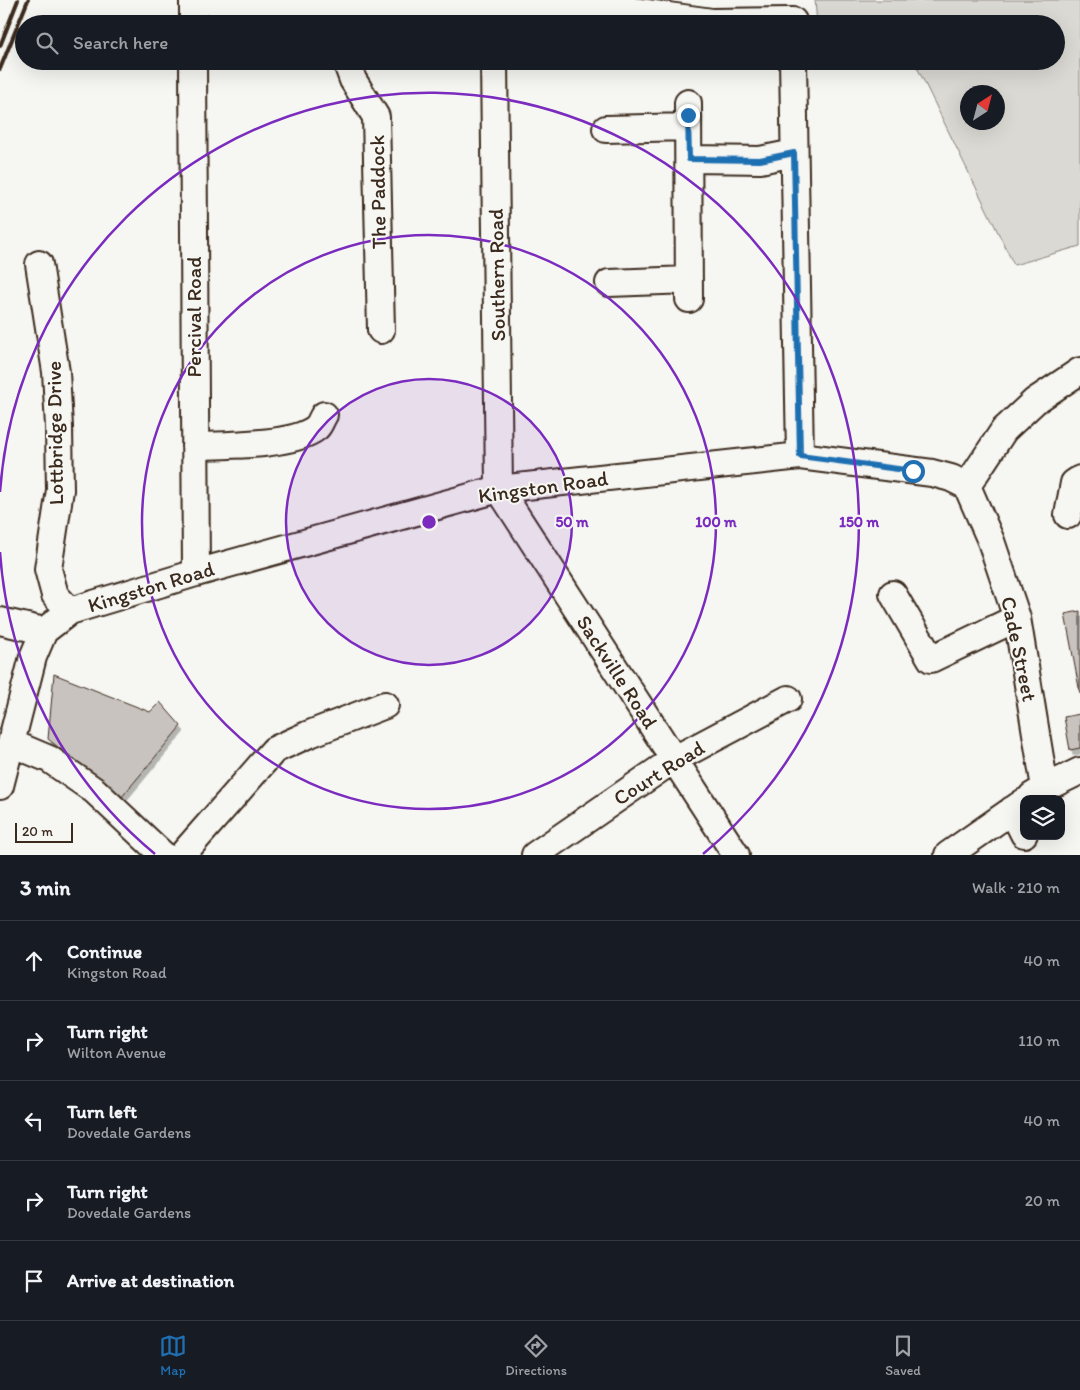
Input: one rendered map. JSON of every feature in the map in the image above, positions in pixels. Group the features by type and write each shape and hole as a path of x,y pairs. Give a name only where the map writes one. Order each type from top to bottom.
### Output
{"street":[{"path":"193,0 193,15"},
{"path":"201,0 265,12 315,12 360,5 494,10 650,7 793,15"},
{"name":"Percival Road","path":"193,70 196,573"},
{"name":"The Paddock","path":"349,70 353,80 376,117 380,330"},
{"name":"Southern Road","path":"494,70 499,489"},
{"path":"793,70 800,456"},
{"path":"606,129 688,115 689,290 609,283"},
{"path":"689,159 760,160 794,153"},
{"name":"Lottbridge Drive","path":"39,264 56,372 59,427 60,490 48,569 55,595 70,611"},
{"path":"967,486 1004,430 1035,401 1080,371"},
{"path":"195,446 271,442 307,433 318,427 324,415"},
{"name":"Kingston Road","path":"70,611 196,573 499,489 800,456 932,474 951,478 967,486"},
{"path":"1068,515 1074,483 1080,479"},
{"name":"Cade Street","path":"967,486 991,541 1017,618 1027,795"},
{"name":"Sackville Road","path":"499,489 736,855"},
{"path":"893,594 931,659 1017,618"},
{"path":"0,786 33,657 44,631 70,611"},
{"path":"0,621 44,631"},
{"name":"Court Road","path":"535,855 673,760 788,699"},
{"path":"182,855 274,750 307,735 385,705"},
{"path":"11,743 49,759 95,791 163,855"},
{"path":"1036,795 1080,771"},
{"path":"948,855 1020,805"},
{"name":"Cade Street","path":"1025,840 1028,855"}],"shaded area":[{"path":"815,0 1080,0 1080,246 1014,265 918,70 1065,70 1065,15 816,15"}],"building":[{"path":"1080,611 1080,693 1065,614"},
{"path":"54,674 150,712 160,702 181,726 121,798 48,739"},
{"path":"1080,714 1080,748 1070,750 1064,717"}],"railway":[{"path":"0,46 18,0"},
{"path":"22,15 28,0"},
{"path":"0,69 15,32"}],"route":[{"path":"688,115 689,159 760,160 794,153 800,456 913,471"}]}
